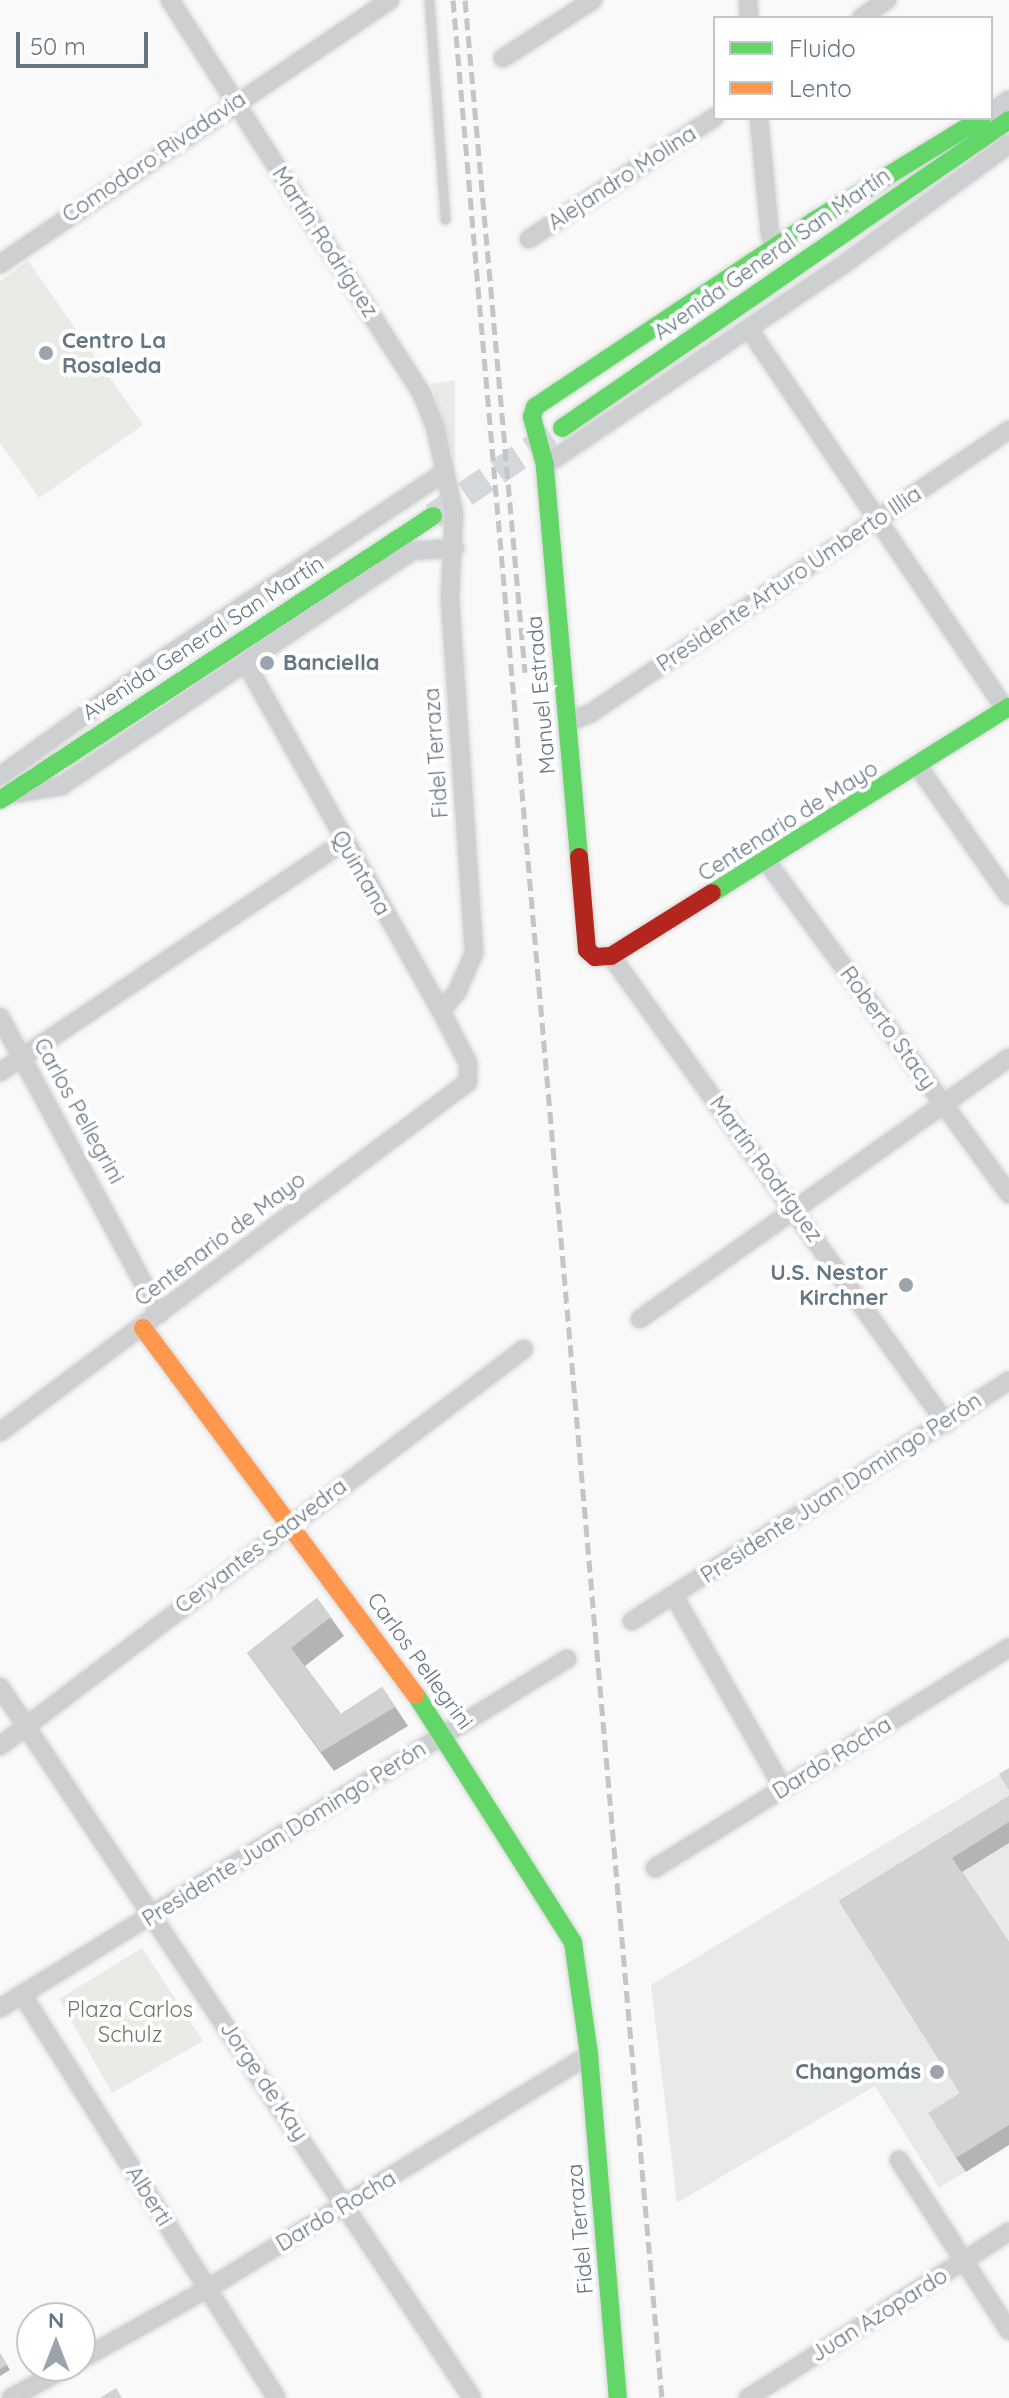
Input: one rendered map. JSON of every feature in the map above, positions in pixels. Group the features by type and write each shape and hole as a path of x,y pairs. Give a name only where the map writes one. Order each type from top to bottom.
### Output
{"street":[{"name":"Martín Rodríguez","path":"170,0 421,392 435,426 442,474 450,497"},
{"name":"Comodoro Rivadavia","path":"0,264 235,102 390,0"},
{"path":"503,58 593,0"},
{"path":"864,16 887,0"},
{"name":"Alejandro Molina","path":"529,239 713,118"},
{"path":"759,120 770,234 775,248 979,120"},
{"name":"Avenida General San Martín","path":"562,428 1009,120"},
{"path":"545,465 749,329 1009,144"},
{"name":"Manuel Estrada","path":"611,956 595,957 587,950 545,465 532,417 535,407 775,248"},
{"path":"749,329 875,522 1007,708"},
{"name":"Presidente Arturo Umberto Illia","path":"567,723 591,713 1009,430"},
{"path":"0,776 167,656 442,474"},
{"name":"Fidel Terraza","path":"446,1006 474,953 450,599 455,548 450,497"},
{"name":"Avenida General San Martín","path":"4,797 433,516"},
{"path":"4,797 61,786 247,665 412,551 455,548"},
{"name":"Quintana","path":"247,665 343,842 446,1006 468,1063 468,1082"},
{"name":"Centenario de Mayo","path":"611,956 919,768 1007,708"},
{"path":"919,768 1009,896"},
{"path":"0,1072 343,842"},
{"name":"Roberto Stacy","path":"767,862 1009,1194"},
{"name":"Martín Rodríguez","path":"611,956 797,1211 946,1423"},
{"name":"Carlos Pellegrini","path":"0,1017 160,1314"},
{"path":"640,1319 797,1211 1009,1058"},
{"name":"Centenario de Mayo","path":"0,1432 468,1082"},
{"name":"Carlos Pellegrini","path":"143,1328 445,1734 573,1942 589,2055"},
{"name":"Cervantes Saavedra","path":"0,1746 287,1525 524,1349"},
{"name":"Presidente Juan Domingo Perón","path":"632,1621 1009,1381"},
{"path":"674,1596 783,1788"},
{"name":"Dardo Rocha","path":"655,1868 1009,1648"},
{"name":"Presidente Juan Domingo Perón","path":"0,2008 567,1659"},
{"name":"Jorge de Kay","path":"0,1687 151,1916 348,2204 472,2398"},
{"name":"Alberti","path":"22,1994 276,2398"},
{"name":"Fidel Terraza","path":"589,2055 618,2398"},
{"name":"Dardo Rocha","path":"96,2351 207,2289 589,2055"},
{"path":"899,2160 1009,2331"},
{"name":"Juan Azopardo","path":"748,2398 1009,2232"},
{"path":"11,2398 40,2382"}],"lane":[{"path":"429,0 445,219"}],"shaded area":[{"path":"1009,1769 1009,2145 939,2188 875,2086 677,2203 651,1985"}],"green space":[{"name":"Centro La Rosaleda","path":"28,261 143,425 39,498 0,443 0,281"},
{"path":"455,380 455,462 431,384"},
{"name":"Plaza Carlos Schulz","path":"142,1948 203,2041 112,2093 59,1999"}],"building":[{"path":"317,1598 331,1617 291,1648 341,1714 382,1687 395,1707 321,1752 247,1653"},
{"path":"1009,1768 1009,1790 999,1774"},
{"path":"1009,1796 1009,1822 952,1858 1009,1942 1009,2125 956,2158 928,2113 960,2093 839,1901"},
{"path":"0,2354 7,2365 0,2369"},
{"path":"116,2388 122,2398 100,2398"}],"tunnel":[{"path":"433,516 556,432"}],"railway":[{"path":"453,0 662,2398"},
{"path":"465,0 525,672"}],"traffic: fast":[{"path":"579,857 545,465 532,417 535,407 814,221 979,120"},
{"path":"562,428 1009,120"},
{"path":"0,800 433,516"},
{"path":"712,893 1009,707"},
{"path":"416,1695 573,1942 589,2055 618,2398"}],"traffic: slow":[{"path":"143,1328 416,1695"}],"traffic: jam":[{"path":"579,857 587,950 595,957 611,956 712,893"}],"place":[{"name":"Centro La Rosaleda","path":"46,353"},
{"name":"Banciella","path":"267,663"},
{"name":"U.S. Nestor Kirchner","path":"906,1285"},
{"name":"Changomás","path":"937,2072"}]}
